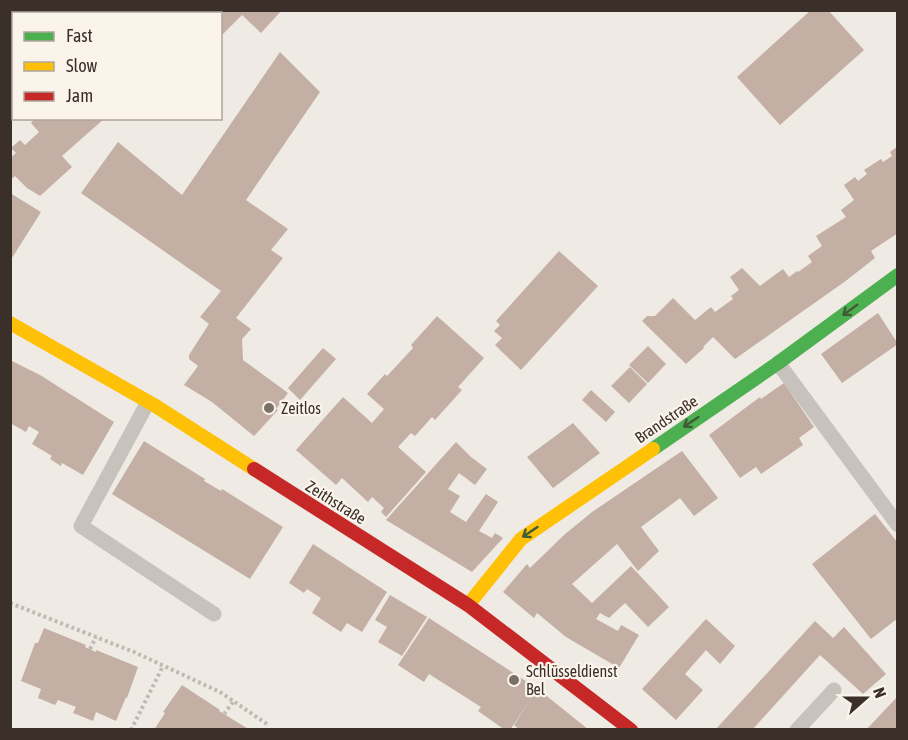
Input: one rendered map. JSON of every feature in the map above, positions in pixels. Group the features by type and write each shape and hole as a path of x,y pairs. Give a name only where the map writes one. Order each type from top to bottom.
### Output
{"street":[{"name":"Brandstraße","path":"468,605 521,538 778,363 897,275"},
{"name":"Zeithstraße","path":"10,323 148,402 468,605 631,729"}],"lane":[{"path":"778,363 808,407 897,525"},
{"path":"148,402 81,526 214,614"},
{"path":"797,729 834,690"}],"path":[{"path":"10,603 96,637 220,692 267,724"},
{"path":"90,649 96,637"},
{"path":"131,729 163,666"},
{"path":"224,714 233,702"}],"building":[{"path":"10,10 14,12 12,12 12,82 10,83"},
{"path":"186,10 282,10 261,33 242,15 222,35 222,12 184,12"},
{"path":"811,10 828,10 864,50 780,125 737,77"},
{"path":"280,52 320,92 246,200 288,229 271,250 283,258 236,318 251,329 242,339 243,360 288,393 276,409 278,410 254,436 212,402 184,385 198,366 189,359 189,355 209,324 200,317 221,291 81,193 118,142 182,195"},
{"path":"33,120 103,120 62,156 72,167 40,196 27,188 15,176 10,180 10,158 16,153 11,148 20,140 25,145 39,132 31,123"},
{"path":"898,146 898,233 871,251 875,258 847,280 735,359 713,337 686,364 642,321 647,316 655,316 673,298 695,320 711,307 715,312 733,299 731,296 739,290 730,277 742,268 760,286 783,269 789,277 798,272 812,262 808,256 822,246 816,236 846,217 841,210 854,200 844,185 855,177 858,181 867,174 864,170 881,159 883,162 892,156 890,152"},
{"path":"10,193 41,212 10,261"},
{"path":"559,251 598,286 521,370 495,345 502,338 494,331 500,325 496,321"},
{"path":"878,313 898,344 842,383 821,354"},
{"path":"437,316 484,358 458,387 462,390 435,420 432,417 415,436 411,433 398,447 426,472 386,517 381,512 384,508 372,497 368,502 342,478 336,485 296,450 343,397 372,423 384,409 367,394 413,348 411,345"},
{"path":"648,346 666,364 648,383 629,365"},
{"path":"323,348 336,359 300,400 288,388"},
{"path":"10,360 40,375 114,422 83,475 62,463 61,466 50,459 52,456 32,444 39,432 29,426 26,432 10,423"},
{"path":"630,367 647,384 629,403 611,386"},
{"path":"784,383 814,427 799,438 803,445 761,474 756,467 740,478 709,435 760,397 761,399"},
{"path":"591,390 615,412 606,422 582,400"},
{"path":"573,423 600,453 553,488 527,457"},
{"path":"144,441 205,479 204,481 221,491 222,489 283,527 250,579 112,494"},
{"path":"456,442 487,469 475,485 459,473 448,489 460,496 450,512 466,522 486,494 498,502 479,531 492,538 495,533 503,538 472,572 386,520"},
{"path":"682,451 718,498 694,516 680,498 641,527 659,551 638,571 617,544 572,584 592,603 631,566 669,607 648,627 625,603 609,618 600,613 596,619 618,631 621,625 639,635 619,668 566,637 537,613 534,618 503,592 527,564 530,568 592,512"},
{"path":"875,514 898,543 898,618 871,639 812,564"},
{"path":"313,544 387,592 362,632 347,623 341,632 312,613 321,598 307,589 304,593 289,583"},
{"path":"390,595 427,617 402,656 378,642 387,627 375,620"},
{"path":"429,618 538,689 589,730 520,730 514,725 534,694 510,730 505,730 478,711 481,707 429,674 424,682 398,665"},
{"path":"706,619 735,646 720,664 706,650 685,674 703,690 676,720 642,689"},
{"path":"815,621 833,638 844,627 886,674 863,694 820,655 752,730 715,730"},
{"path":"44,628 86,645 85,647 96,652 96,650 138,667 116,721 96,712 93,721 73,713 76,707 58,700 55,705 38,698 41,689 21,681 35,643 38,643"},
{"path":"182,685 250,730 154,730 165,713 163,712"},
{"path":"898,696 898,730 866,730"}],"traffic: fast":[{"path":"653,449 778,363 898,275"}],"traffic: slow":[{"path":"10,323 154,405 254,469"},
{"path":"468,605 521,539 653,449"}],"traffic: jam":[{"path":"254,469 468,605 631,730"}],"place":[{"name":"Zeitlos","path":"269,408"},
{"name":"Schlüsseldienst Bel","path":"514,680"}]}
